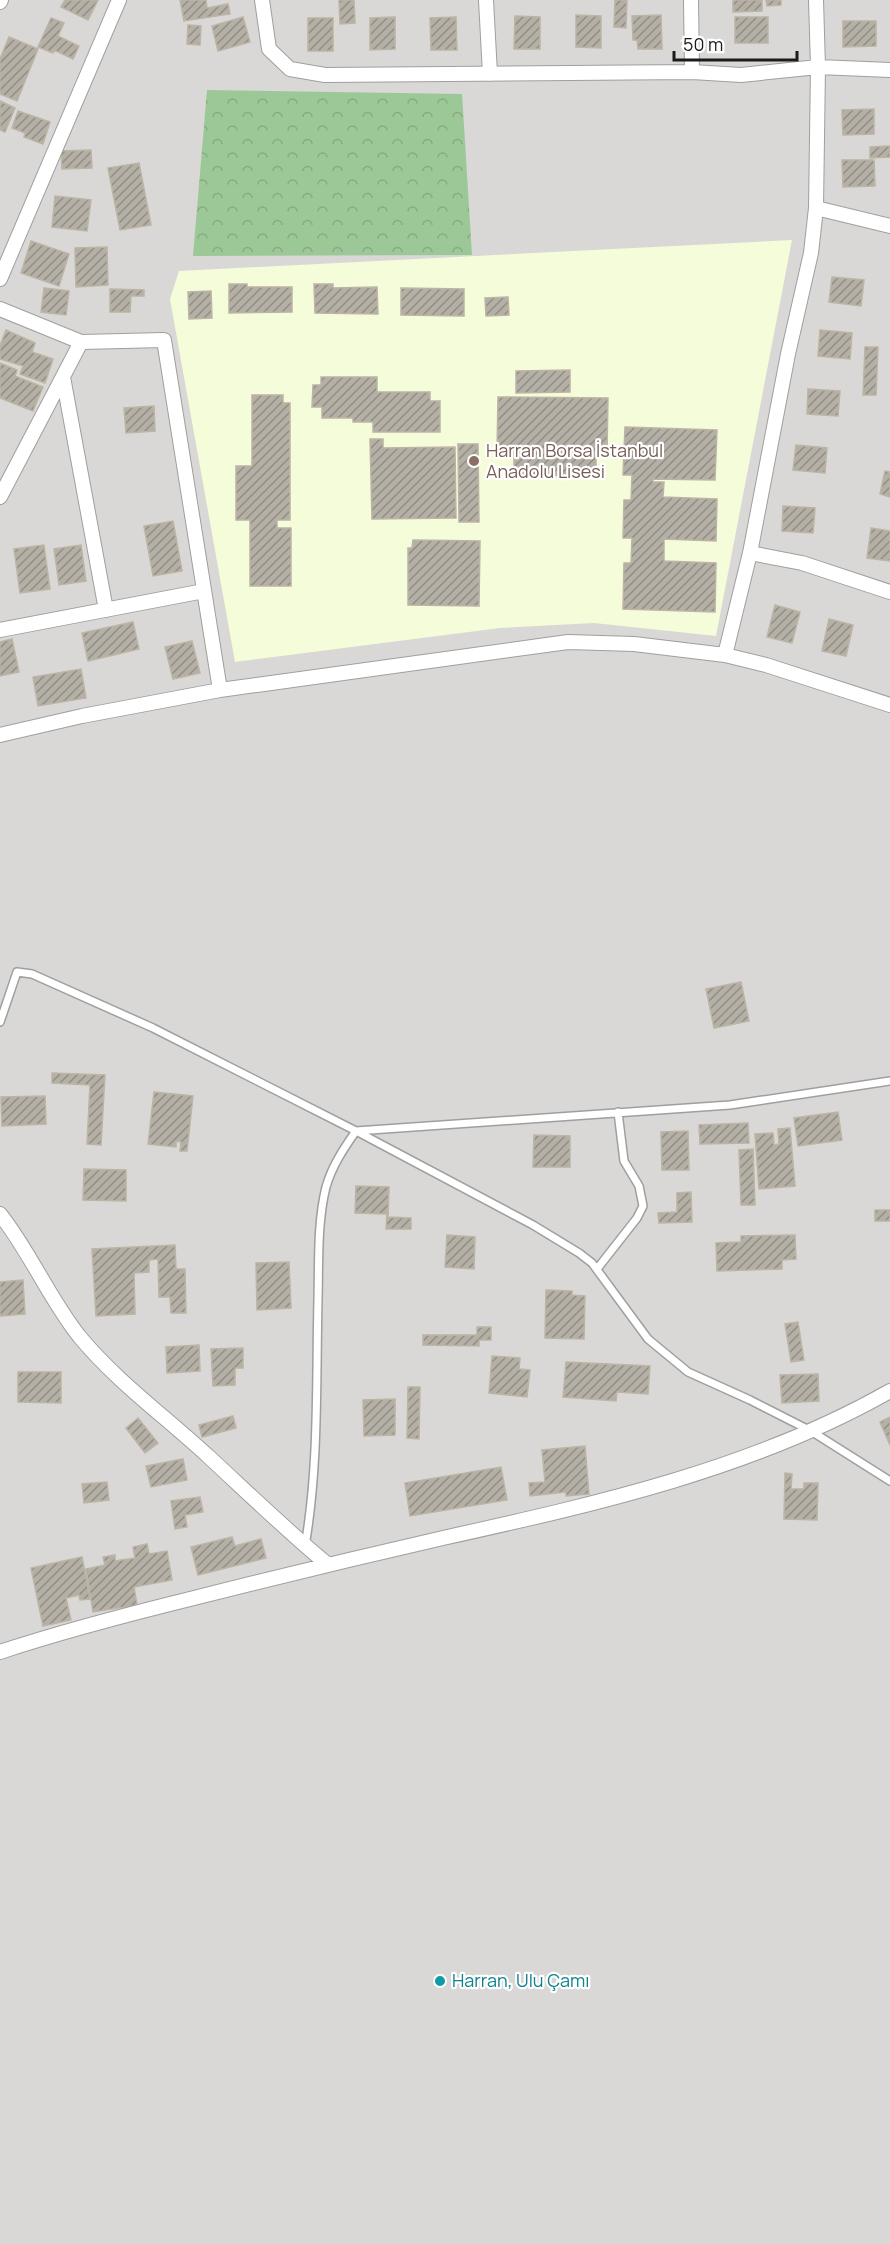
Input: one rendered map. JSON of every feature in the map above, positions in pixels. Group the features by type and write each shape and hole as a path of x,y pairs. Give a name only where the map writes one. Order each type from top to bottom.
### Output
{"street":[{"path":"0,279 119,0"},
{"path":"262,0 269,49 290,69 325,75 692,72 741,75 818,67 890,70"},
{"path":"486,0 490,74"},
{"path":"691,0 692,72"},
{"path":"725,655 750,553 774,423 811,253 816,208 818,67 816,0"},
{"path":"816,208 890,226"},
{"path":"0,309 81,342 164,340 220,690"},
{"path":"0,497 81,342"},
{"path":"63,377 106,610"},
{"path":"750,553 802,563 890,592"},
{"path":"0,630 204,591"},
{"path":"0,735 82,716 220,690 568,642 633,644 725,655 766,665 890,705"},
{"path":"0,1214 59,1309 81,1337 134,1392 327,1564"},
{"path":"0,1652 142,1611 327,1564 610,1499 749,1456 811,1431 890,1391"}],"lane":[{"path":"0,1022 17,972 32,974 153,1028 356,1131 533,1225 579,1253 597,1269 648,1339 688,1372 811,1431 890,1481"},
{"path":"356,1131 730,1105 890,1081"},
{"path":"597,1269 637,1218 642,1206 639,1186 624,1161 618,1113"},
{"path":"305,1546 315,1467 322,1207 336,1161 356,1131"}],"shaded area":[{"path":"0,0 890,0 890,2244 0,2244"},
{"name":"Harran Borsa İstanbul Anadolu Lisesi","path":"792,240 716,636 594,623 500,628 235,662 170,299 179,271"}],"green space":[{"path":"207,90 462,94 472,255 193,256"}],"building":[{"path":"65,0 98,0 88,20 61,7"},
{"path":"180,0 206,0 207,8 228,4 230,14 184,21"},
{"path":"339,0 354,0 355,23 340,24"},
{"path":"615,0 627,0 626,28 614,27"},
{"path":"733,0 762,0 762,11 733,12"},
{"path":"766,0 781,0 781,5 767,6"},
{"path":"576,15 601,16 601,48 576,47"},
{"path":"661,15 662,49 638,49 637,40 633,40 632,16"},
{"path":"515,16 540,17 540,49 514,49"},
{"path":"243,17 250,42 218,51 212,26"},
{"path":"395,17 395,49 370,50 370,18"},
{"path":"456,17 457,50 431,50 430,18"},
{"path":"735,17 768,17 768,43 735,43"},
{"path":"51,18 64,23 58,36 79,46 73,59 54,50 53,53 38,47"},
{"path":"308,18 333,18 333,51 308,51"},
{"path":"843,21 876,21 876,46 843,47"},
{"path":"188,25 201,26 200,45 187,44"},
{"path":"9,37 38,49 17,101 0,94 0,59"},
{"path":"0,101 15,108 5,132 0,130"},
{"path":"874,109 874,134 843,135 842,110"},
{"path":"18,111 50,122 43,144 24,137 25,133 12,128"},
{"path":"890,146 890,157 870,158 870,147"},
{"path":"91,150 92,168 62,169 61,151"},
{"path":"842,160 874,160 875,186 843,187"},
{"path":"139,163 151,225 120,230 108,168"},
{"path":"55,196 91,200 87,231 52,227"},
{"path":"31,241 69,254 59,286 21,273"},
{"path":"107,247 108,285 76,287 75,248"},
{"path":"832,277 864,280 861,306 829,302"},
{"path":"229,284 247,284 247,287 292,287 292,312 229,313"},
{"path":"314,284 333,284 333,288 377,287 378,314 315,313"},
{"path":"44,288 69,291 66,315 41,312"},
{"path":"401,288 464,289 464,316 401,315"},
{"path":"110,289 144,290 144,296 131,296 130,312 110,312"},
{"path":"211,291 212,318 189,319 188,292"},
{"path":"508,297 509,315 486,316 485,298"},
{"path":"6,330 35,343 32,352 53,359 45,383 20,374 23,366 0,359 0,346"},
{"path":"820,330 852,333 850,359 818,356"},
{"path":"865,347 878,347 876,395 863,395"},
{"path":"0,363 17,370 15,376 43,387 33,411 0,398"},
{"path":"570,370 570,392 516,393 516,371"},
{"path":"321,377 377,377 377,392 430,392 430,401 440,401 440,432 373,432 373,422 353,422 353,418 322,418 322,407 312,407 313,385 321,385"},
{"path":"808,389 840,391 838,416 807,414"},
{"path":"252,395 283,395 283,403 290,403 290,520 277,520 277,528 291,528 291,586 250,586 250,520 236,520 236,466 252,466"},
{"path":"498,397 608,398 607,452 596,452 596,476 514,475 514,453 497,452"},
{"path":"154,406 155,431 126,433 124,408"},
{"path":"625,427 717,430 715,480 653,479 653,482 664,482 663,497 717,499 716,541 664,539 664,561 716,563 715,612 623,609 624,563 631,563 632,538 623,538 624,500 631,500 632,475 623,475"},
{"path":"370,439 383,439 383,448 455,447 456,518 372,519"},
{"path":"458,444 478,444 479,522 459,522"},
{"path":"796,445 827,448 825,473 793,470"},
{"path":"885,471 890,472 890,497 880,494"},
{"path":"783,506 815,508 813,533 782,531"},
{"path":"173,521 182,571 153,576 144,526"},
{"path":"871,528 890,531 890,561 867,558"},
{"path":"413,540 480,541 479,606 408,605 408,548 412,548"},
{"path":"44,545 50,589 20,593 14,549"},
{"path":"81,545 86,581 59,585 54,549"},
{"path":"775,605 800,612 792,643 767,637"},
{"path":"829,619 853,625 846,656 822,651"},
{"path":"133,622 139,649 88,661 82,633"},
{"path":"12,639 19,672 0,676 0,642"},
{"path":"192,641 200,673 173,679 165,647"},
{"path":"81,669 86,698 38,706 33,677"},
{"path":"741,982 749,1021 714,1028 706,989"},
{"path":"52,1073 105,1075 101,1145 87,1144 90,1085 52,1083"},
{"path":"154,1092 193,1096 187,1151 180,1151 181,1142 176,1141 176,1147 148,1144"},
{"path":"45,1096 46,1124 2,1126 1,1097"},
{"path":"838,1112 842,1140 798,1146 794,1118"},
{"path":"748,1123 749,1143 700,1144 699,1125"},
{"path":"790,1128 795,1186 759,1189 755,1134 773,1133 774,1145 779,1144 778,1129"},
{"path":"688,1131 689,1170 662,1170 661,1132"},
{"path":"534,1135 570,1136 570,1167 533,1167"},
{"path":"753,1149 755,1205 741,1205 739,1150"},
{"path":"84,1169 126,1170 126,1201 83,1200"},
{"path":"356,1186 389,1187 388,1217 411,1218 411,1229 386,1229 387,1214 355,1213"},
{"path":"691,1192 692,1222 659,1223 658,1213 677,1212 677,1193"},
{"path":"875,1210 890,1210 890,1221 875,1221"},
{"path":"447,1235 475,1237 474,1269 445,1267"},
{"path":"795,1235 796,1259 782,1260 782,1269 717,1271 716,1243 741,1242 741,1236"},
{"path":"175,1245 176,1269 185,1269 186,1313 171,1313 170,1297 159,1297 158,1259 149,1260 149,1272 134,1273 135,1314 96,1316 92,1249"},
{"path":"289,1262 291,1308 257,1310 256,1263"},
{"path":"23,1280 25,1314 0,1316 0,1282"},
{"path":"546,1290 572,1291 572,1295 585,1296 584,1339 545,1338"},
{"path":"798,1322 804,1360 791,1362 785,1324"},
{"path":"477,1327 491,1327 491,1340 479,1340 479,1346 423,1345 423,1335 477,1335"},
{"path":"199,1345 200,1371 167,1373 166,1347"},
{"path":"243,1348 243,1368 235,1368 235,1385 213,1386 211,1349"},
{"path":"492,1356 520,1358 519,1369 530,1370 527,1397 489,1393"},
{"path":"566,1362 650,1366 648,1394 617,1392 616,1401 563,1397"},
{"path":"18,1372 61,1372 61,1403 18,1402"},
{"path":"818,1374 819,1401 782,1403 780,1375"},
{"path":"408,1387 420,1387 419,1439 407,1438"},
{"path":"395,1399 395,1435 364,1436 363,1400"},
{"path":"233,1416 236,1428 202,1437 199,1425"},
{"path":"890,1417 890,1445 880,1422"},
{"path":"138,1418 158,1443 145,1453 126,1428"},
{"path":"585,1446 589,1494 566,1496 566,1492 530,1496 529,1483 545,1482 542,1450"},
{"path":"183,1459 187,1480 151,1487 146,1466"},
{"path":"501,1467 507,1500 410,1516 405,1483"},
{"path":"785,1473 792,1474 791,1489 804,1489 804,1483 818,1483 817,1520 784,1519"},
{"path":"107,1482 109,1500 84,1503 82,1484"},
{"path":"200,1497 203,1512 185,1515 187,1527 175,1529 171,1501"},
{"path":"232,1537 235,1546 261,1539 266,1558 198,1575 191,1547"},
{"path":"147,1544 149,1554 167,1551 172,1580 134,1587 137,1605 93,1612 86,1569 105,1565 103,1557 115,1555 115,1561 135,1558 133,1547"},
{"path":"82,1557 90,1599 80,1600 79,1595 66,1598 71,1620 43,1626 31,1568"}],"place":[{"name":"Harran Borsa İstanbul Anadolu Lisesi","path":"474,461"},
{"name":"Harran, Ulu Çamı","path":"440,1981"}]}
